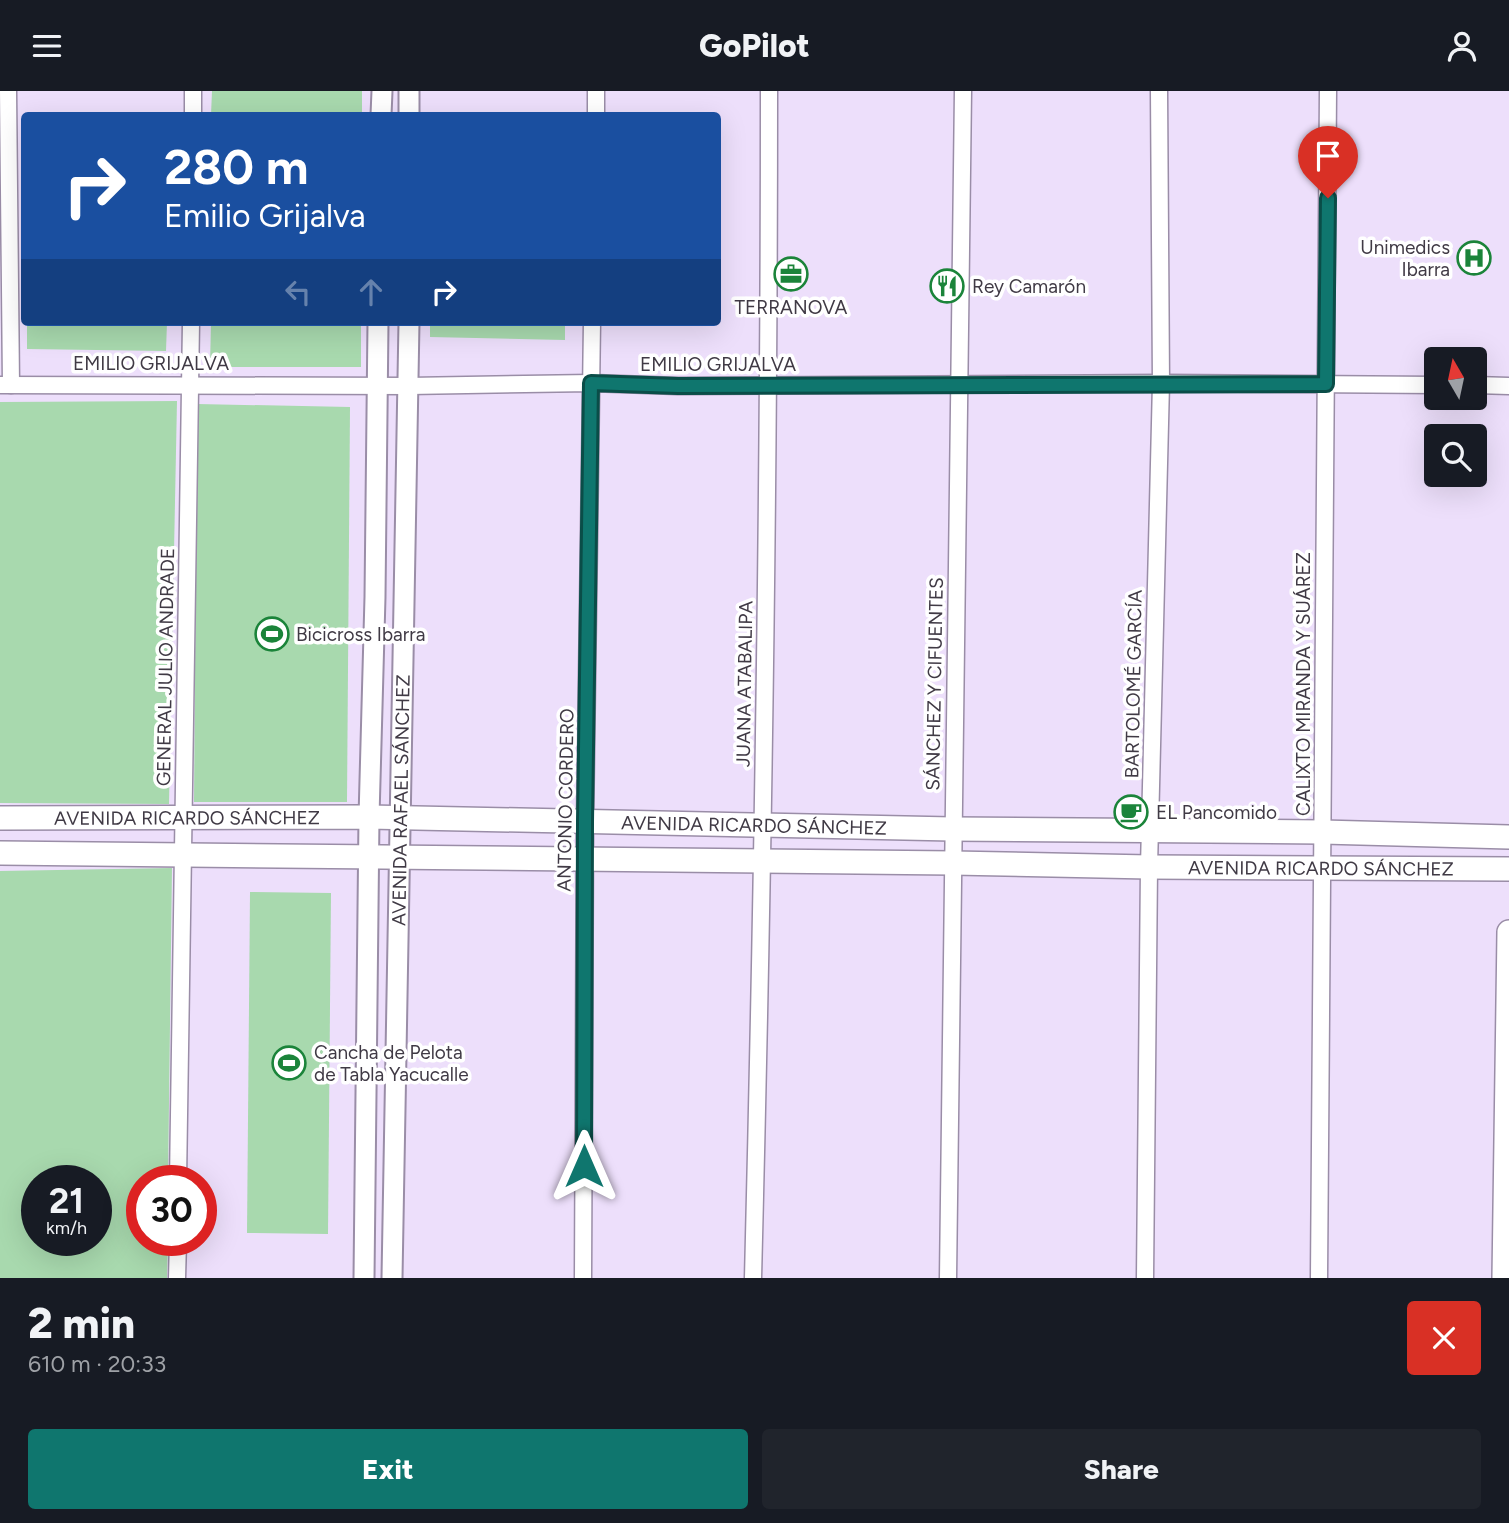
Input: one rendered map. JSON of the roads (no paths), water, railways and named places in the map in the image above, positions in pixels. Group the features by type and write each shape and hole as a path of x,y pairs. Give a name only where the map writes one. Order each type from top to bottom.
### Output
{"main road":[{"name":"AVENIDA RICARDO SÁNCHEZ","path":"0,818 369,817 1509,837"},
{"name":"AVENIDA RICARDO SÁNCHEZ","path":"0,853 1509,869"},
{"path":"1504,1278 1509,932"}],"street":[{"path":"6,385 8,91"},
{"path":"193,91 193,112"},
{"path":"381,112 382,91"},
{"path":"409,91 409,112"},
{"path":"596,91 596,112"},
{"name":"JUANA ATABALIPA","path":"753,1278 763,862 769,386 769,91"},
{"name":"SÁNCHEZ Y CIFUENTES","path":"948,1278 963,91"},
{"name":"BARTOLOMÉ GARCÍA","path":"1145,1278 1149,867 1161,383 1159,91"},
{"name":"CALIXTO MIRANDA Y SUÁREZ","path":"1319,1278 1328,91"},
{"name":"GENERAL JULIO ANDRADE","path":"178,1165 191,326"},
{"name":"AVENIDA RAFAEL SÁNCHEZ","path":"364,1278 378,326"},
{"name":"AVENIDA RAFAEL SÁNCHEZ","path":"392,1278 409,326"},
{"name":"ANTONIO CORDERO","path":"583,1278 585,822 592,326"},
{"name":"EMILIO GRIJALVA","path":"6,385 1424,385"},
{"path":"1488,386 1509,386"},
{"path":"177,1278 178,1256"}],"place":[{"name":"Unimedics Ibarra","path":"1474,258"},
{"name":"TERRANOVA","path":"791,274"},
{"name":"Rey Camarón","path":"947,286"},
{"name":"Bicicross Ibarra","path":"272,634"},
{"name":"EL Pancomido","path":"1131,812"},
{"name":"Cancha de Pelota de Tabla Yacucalle","path":"289,1063"}]}
